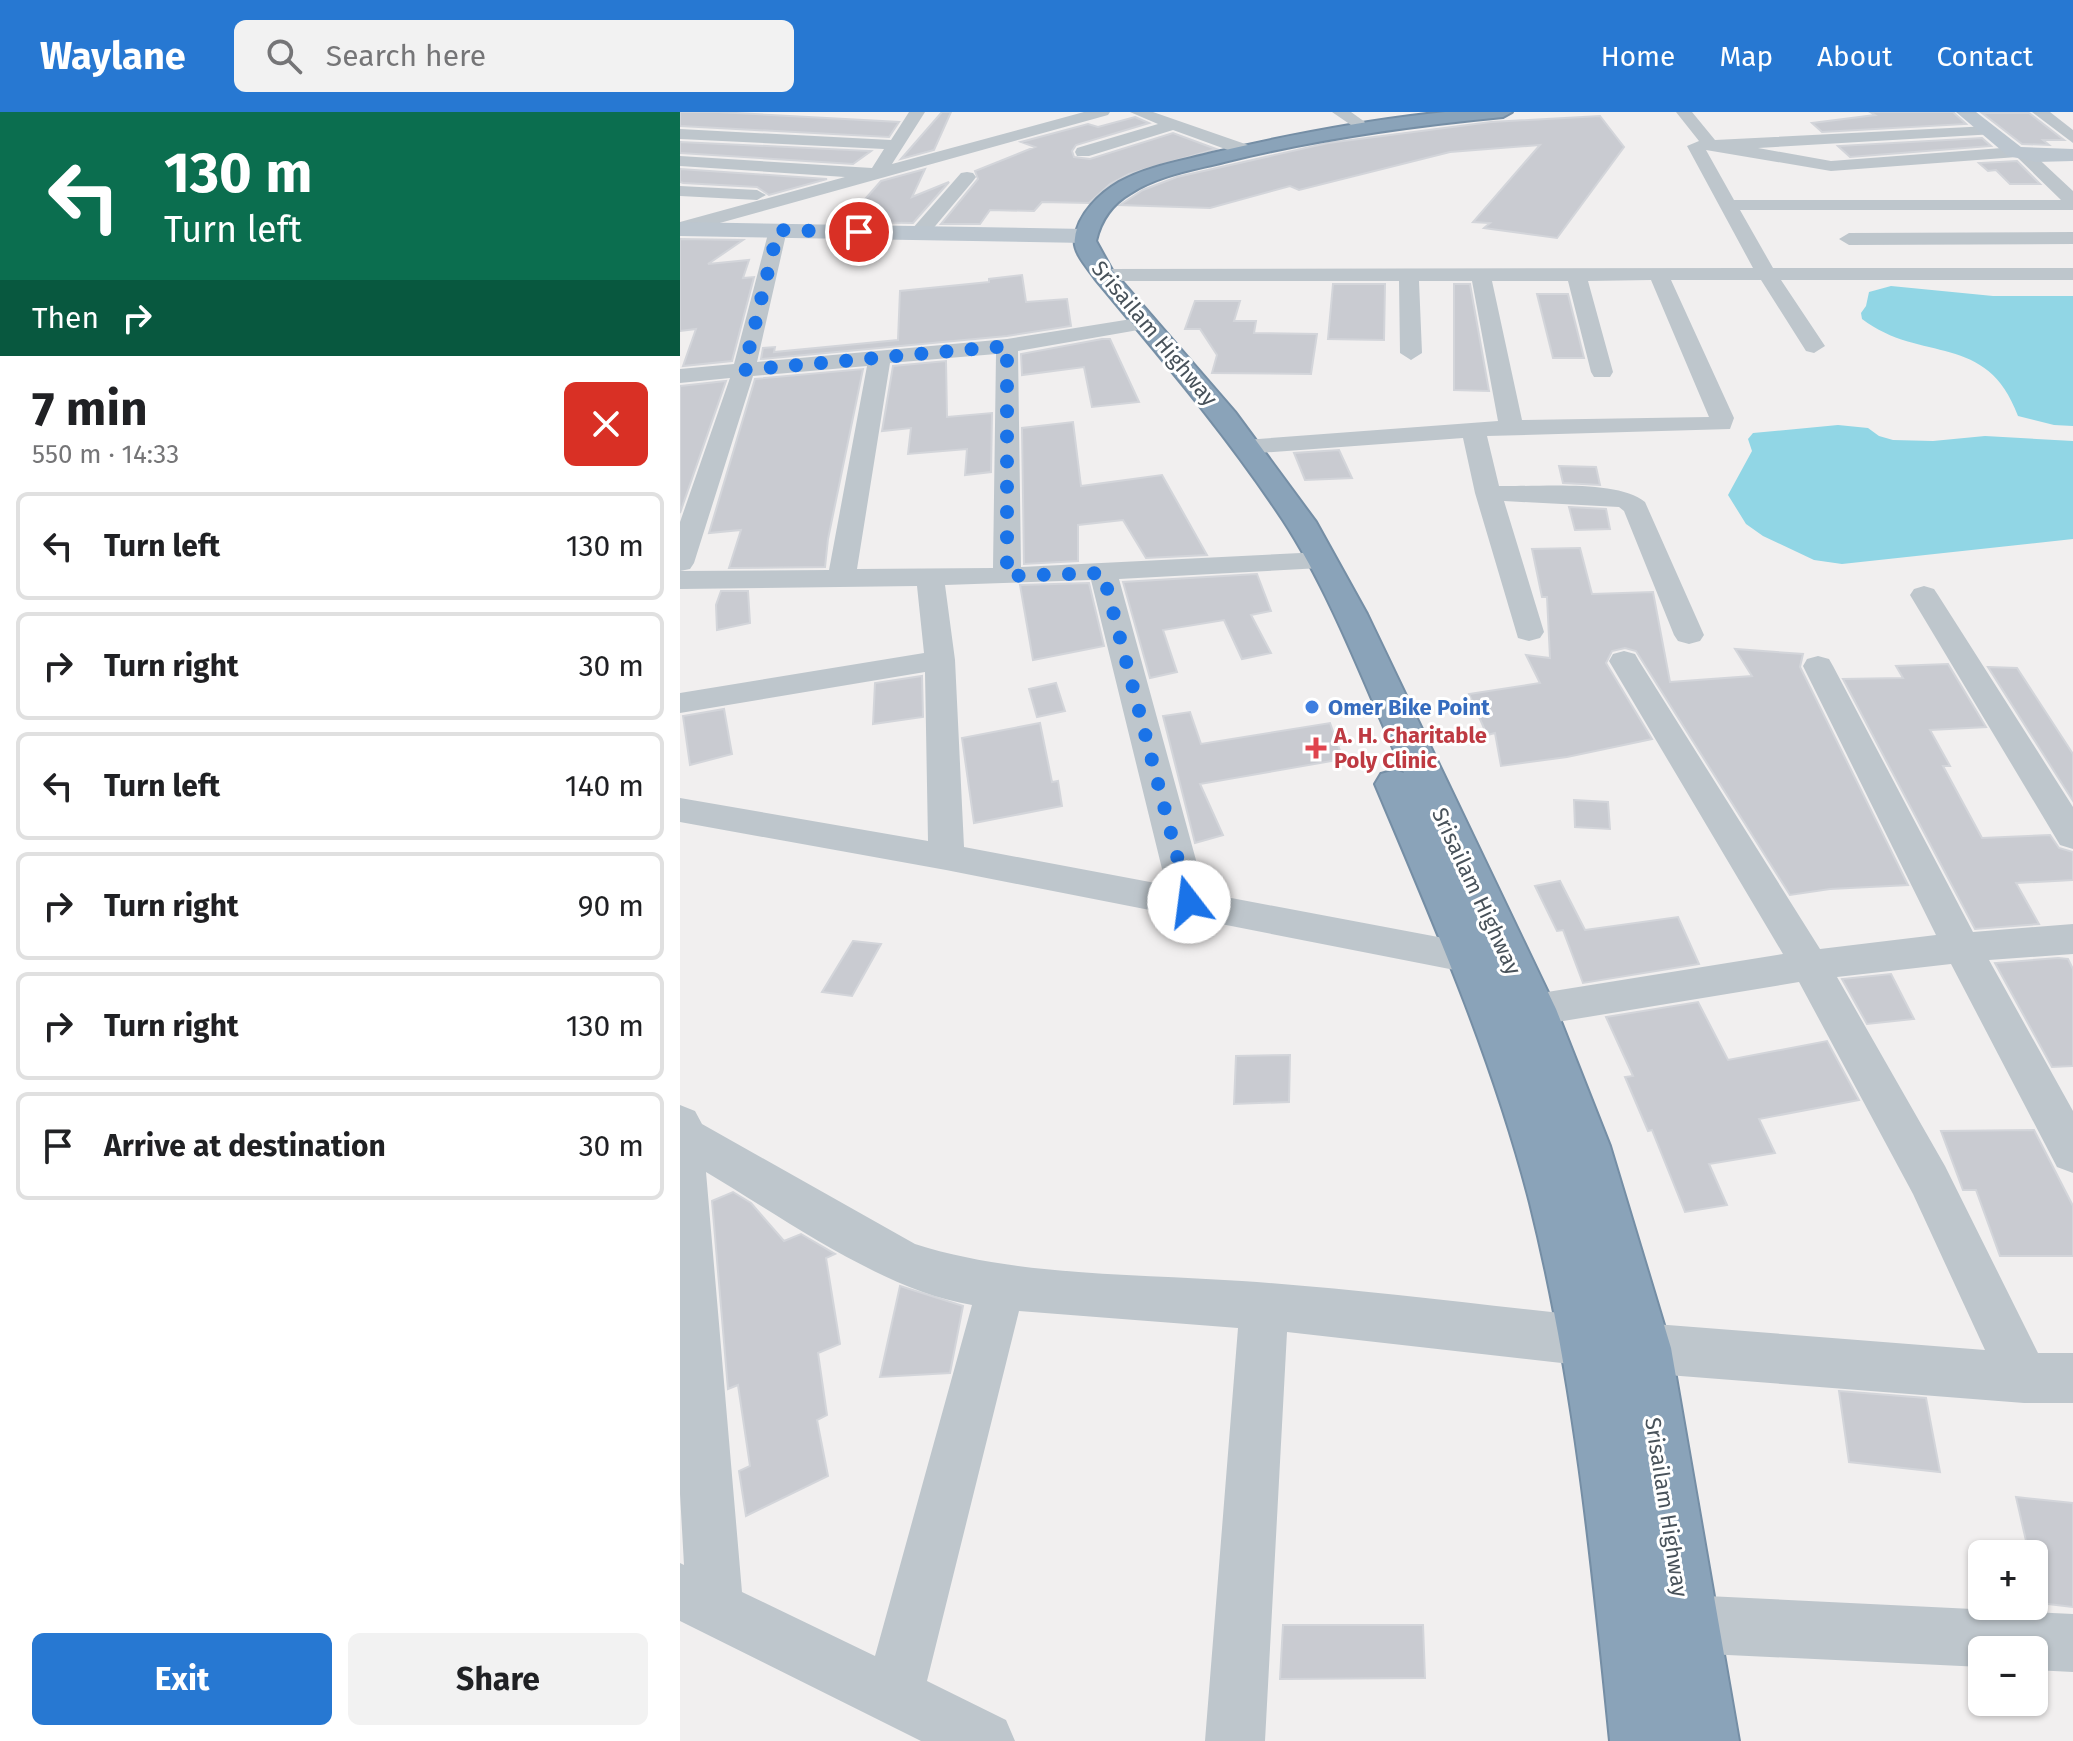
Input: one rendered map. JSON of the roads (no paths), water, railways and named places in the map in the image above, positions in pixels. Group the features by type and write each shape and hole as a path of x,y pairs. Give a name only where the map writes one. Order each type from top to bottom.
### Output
{"highway":[{"path":"1079,236 1081,212 1113,186 1154,169 1349,117 1430,112"},
{"path":"1240,148 1365,125 1503,112"},
{"name":"Srisailam Highway","path":"1079,236 1199,419 1350,614 1513,1013 1556,1202 1615,1344 1686,1624 1704,1741"},
{"name":"Srisailam Highway","path":"1079,236 1078,260 1087,276 1245,447 1300,522 1310,561 1356,694"},
{"name":"Srisailam Highway","path":"1381,752 1470,958 1513,1013"},
{"name":"Srisailam Highway","path":"1615,1344 1630,1610 1645,1741"}],"street":[{"path":"1029,112 1060,124"},
{"path":"680,228 1102,112"},
{"path":"1138,112 1240,148"},
{"path":"1684,112 1710,144 1922,178"},
{"path":"1965,112 2020,154 2073,203"},
{"path":"2040,112 2073,138"},
{"path":"877,174 908,118"},
{"path":"680,148 728,120"},
{"path":"1083,152 1173,125"},
{"path":"966,129 1001,140"},
{"path":"1814,346 1766,273 1694,149 1710,144 1989,131"},
{"path":"680,134 895,145"},
{"path":"1846,166 2020,154 2073,155"},
{"path":"1792,159 1875,273"},
{"path":"680,161 877,174"},
{"path":"919,233 967,177"},
{"path":"1967,186 2073,203"},
{"path":"680,191 856,202"},
{"path":"1726,205 2073,203"},
{"path":"680,228 1079,236"},
{"path":"680,563 744,370 778,230"},
{"path":"1849,239 2073,238"},
{"path":"1245,447 1512,427 1721,424 1722,418 1658,273"},
{"path":"1409,274 1411,353"},
{"path":"1481,274 1504,400 1512,427"},
{"path":"1576,274 1602,372"},
{"path":"1104,275 2073,274"},
{"path":"680,376 1007,346 1135,325"},
{"path":"1007,346 1007,576"},
{"path":"841,580 880,358"},
{"path":"1504,400 1530,401"},
{"path":"1474,431 1488,493 1529,632"},
{"path":"1488,493 1614,497 1628,501 1636,508 1689,635"},
{"path":"680,580 1007,576 1310,561"},
{"path":"1103,573 1189,902"},
{"path":"930,578 940,660 946,857"},
{"path":"1924,595 2073,836"},
{"path":"680,703 940,660"},
{"path":"1624,661 1809,964 1929,1180 2024,1378"},
{"path":"1818,666 1961,946 2073,1153"},
{"path":"680,810 1189,902 1470,958"},
{"path":"1513,1013 1809,964 1961,946 2073,939"},
{"path":"680,1124 698,1599 985,1741"},
{"path":"681,1135 904,1263 953,1279 1001,1287 1264,1306 1615,1344 2024,1378 2073,1378"},
{"path":"894,1696 1001,1287"},
{"path":"1235,1741 1264,1306"},
{"path":"1686,1624 2073,1643"}],"water":[{"path":"1891,286 1993,296 2073,296 2073,426 2054,425 2018,416 2005,389 1989,371 1950,352 1884,333 1862,319 1861,313 1869,292"},
{"path":"1838,425 1868,428 1879,436 1893,440 1933,441 1985,436 2073,441 2073,539 1842,564 1814,560 1763,536 1746,524 1728,495 1752,451 1748,439 1753,433"}],"place":[{"name":"Omer Bike Point","path":"1312,707"},
{"name":"A. H. Charitable Poly Clinic","path":"1316,748"}]}
